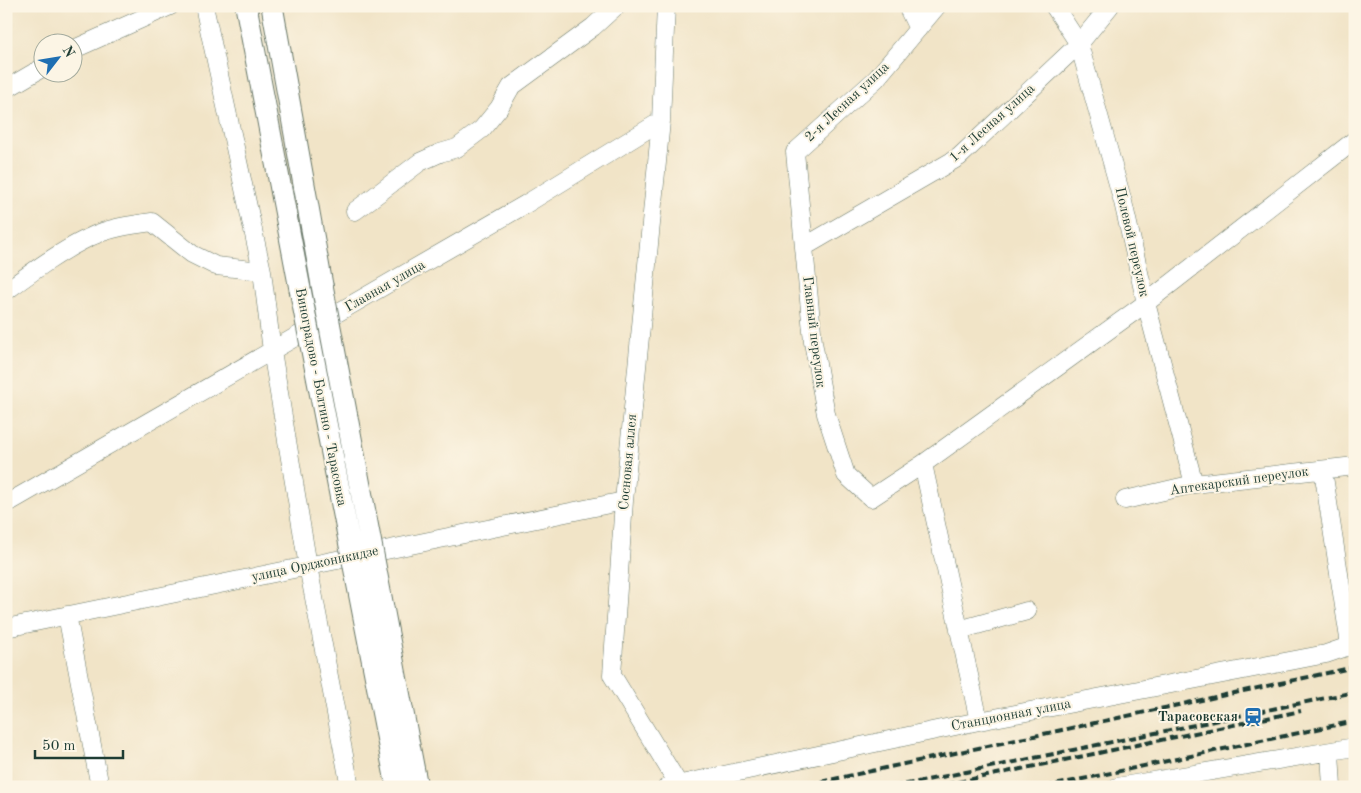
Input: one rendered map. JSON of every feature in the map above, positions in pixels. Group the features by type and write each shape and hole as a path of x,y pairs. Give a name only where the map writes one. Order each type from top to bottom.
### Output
{"main road":[{"name":"Виноградово - Болтино - Тарасовка","path":"246,6 397,787"},
{"name":"Виноградово - Болтино - Тарасовка","path":"272,6 322,285 417,787"}],"street":[{"path":"82,46 170,6"},
{"path":"204,6 262,271 272,351 308,566 350,787"},
{"path":"355,211 420,162 457,148 482,130 499,108 511,87 593,27 616,6"},
{"path":"661,121 666,6"},
{"path":"906,6 918,30"},
{"name":"2-я Лесная улица","path":"795,152 876,79 937,6"},
{"name":"Полевой переулок","path":"1054,6 1079,44 1124,202 1146,303 1194,484"},
{"name":"1-я Лесная улица","path":"804,247 959,157 1079,44 1110,6"},
{"path":"6,89 32,74"},
{"name":"Главная улица","path":"6,504 526,204 661,121"},
{"name":"Сосновая аллея","path":"661,121 624,501 612,675 673,786"},
{"path":"979,721 922,464 1146,303 1355,140"},
{"name":"Главный переулок","path":"795,152 814,342 826,414 846,475 871,498 922,464"},
{"path":"6,291 40,267 88,238 120,227 152,222 192,254 216,266 262,271"},
{"name":"Аптекарский переулок","path":"1125,500 1194,484 1355,466"},
{"path":"1323,470 1352,645"},
{"name":"улица Орджоникидзе","path":"6,628 624,501"},
{"path":"959,630 1027,611"},
{"path":"67,615 100,787"},
{"name":"Станционная улица","path":"673,786 979,721 1326,654 1352,645"},
{"path":"1117,787 1355,747"},
{"path":"1330,752 1332,787"}],"railway":[{"path":"797,787 1355,667"},
{"path":"893,787 1355,692"},
{"path":"934,787 1301,711"},
{"path":"1045,787 1355,721"}],"place":[{"name":"Тарасовская","path":"1253,717"}]}
